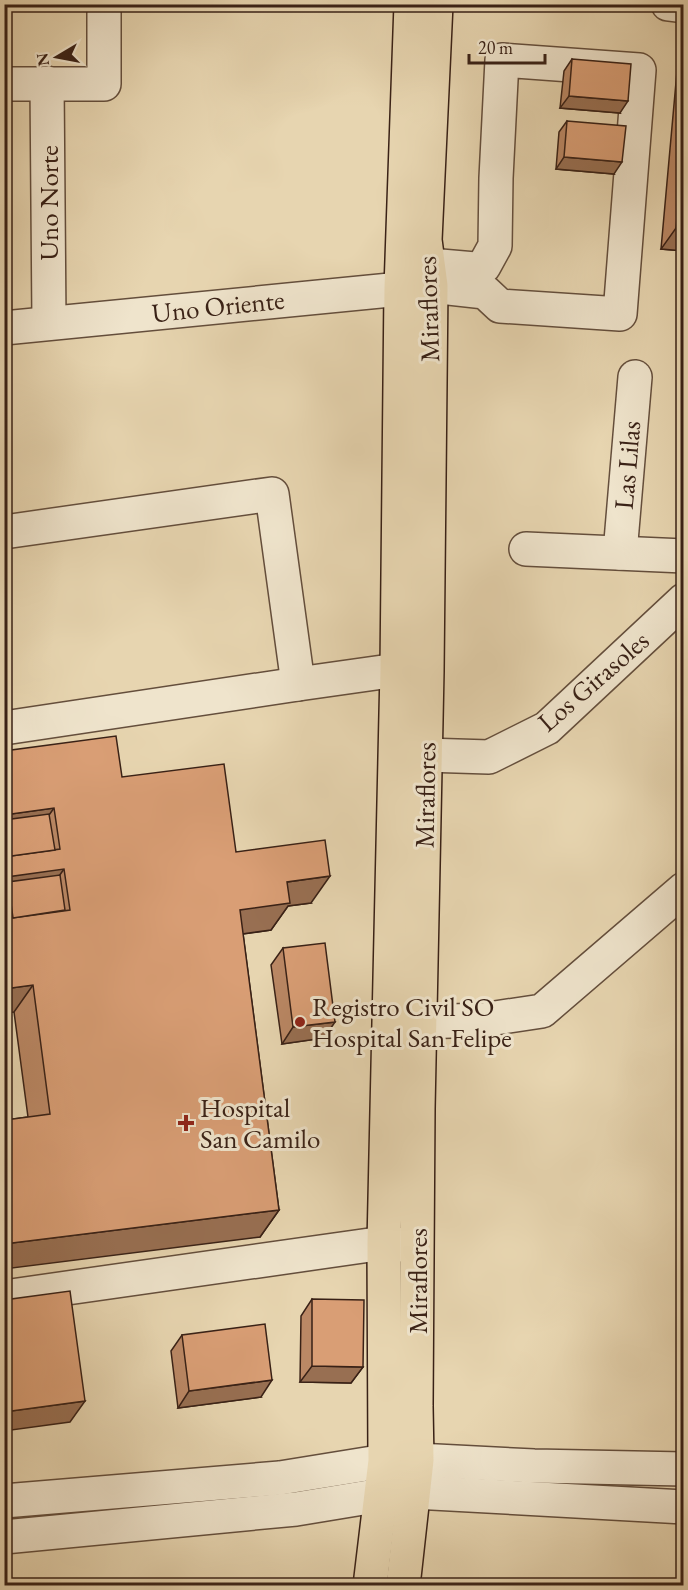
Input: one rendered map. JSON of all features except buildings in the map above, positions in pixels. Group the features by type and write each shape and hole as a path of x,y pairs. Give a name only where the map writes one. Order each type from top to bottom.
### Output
{"main road":[{"name":"Miraflores","path":"370,1586 384,1461 384,1243 412,671 420,280 411,4"},
{"name":"Miraflores","path":"420,280 425,240 436,4"},
{"name":"Miraflores","path":"403,1586 417,1460 417,1246 425,755 412,671"}],"street":[{"path":"4,84 104,84 104,4"},
{"path":"668,4 684,6"},
{"path":"502,60 639,70 620,314 500,306 485,292 420,280 484,266 495,246 502,60"},
{"name":"Uno Norte","path":"47,83 49,323"},
{"name":"Uno Oriente","path":"4,328 420,280"},
{"name":"Las Lilas","path":"620,553 635,377"},
{"path":"4,532 272,494 298,684"},
{"path":"526,549 684,556"},
{"name":"Los Girasoles","path":"425,755 489,757 547,728 684,600"},
{"path":"4,728 298,684 412,671"},
{"path":"420,1022 482,1020 542,1011 684,889"},
{"path":"4,1297 384,1243 417,1246"},
{"path":"4,1501 280,1478 384,1461 417,1460 534,1466 684,1469"},
{"path":"4,1537 296,1509 414,1492 684,1507"}],"place":[{"name":"Registro Civil SO Hospital San Felipe","path":"300,1022"},
{"name":"Hospital San Camilo","path":"186,1123"}]}
